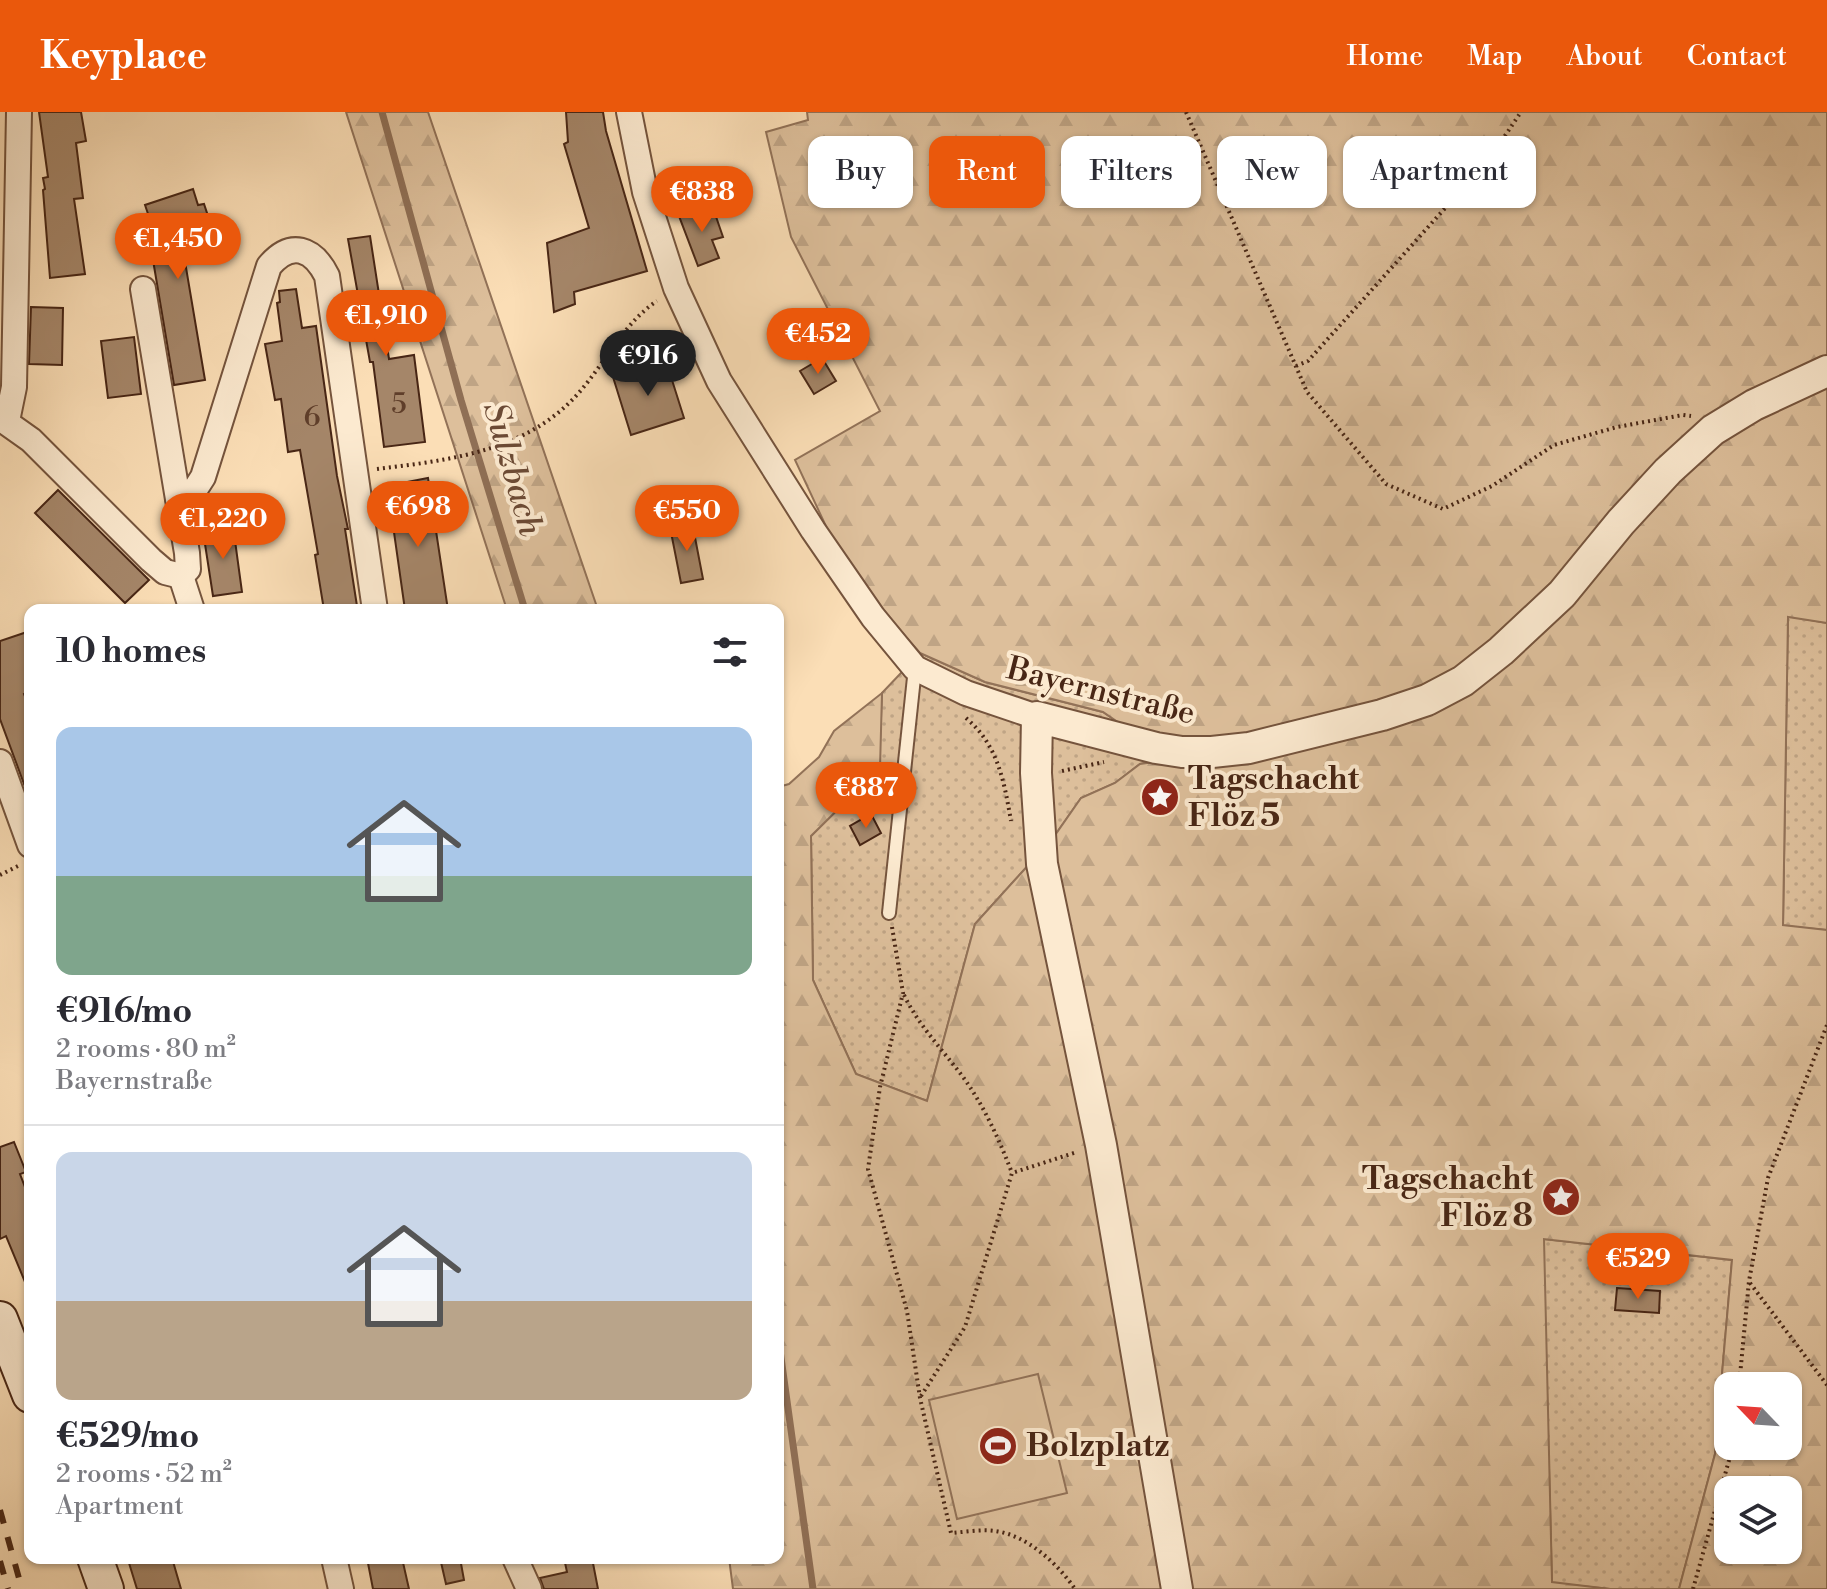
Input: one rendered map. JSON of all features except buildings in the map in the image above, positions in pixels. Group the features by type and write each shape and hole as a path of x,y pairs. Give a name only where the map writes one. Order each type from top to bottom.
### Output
{"main road":[{"path":"0,1319 24,1380"},
{"path":"97,1564 106,1589"}],"street":[{"path":"19,112 14,387 4,419 31,440 151,560 165,572 181,576"},
{"name":"Bayernstraße","path":"629,112 645,192 676,288 719,381 775,473 873,617 915,668 966,693 1037,717 1156,748 1182,752 1249,748 1382,715 1427,700 1463,681 1562,594 1621,522 1668,471 1713,430 1754,405 1827,371"},
{"path":"178,498 194,491 203,477 269,266 278,255 293,250 310,253 319,261 327,276 374,604"},
{"path":"143,289 188,569 181,576"},
{"path":"181,576 190,604"},
{"path":"1037,717 1042,864 1101,1145 1177,1589"},
{"path":"0,762 24,828"},
{"path":"335,1564 341,1589"},
{"path":"518,1564 529,1589"}],"lane":[{"path":"889,913 915,668"}],"path":[{"path":"1186,112 1307,392 1386,484 1443,509 1492,486 1554,445 1617,427 1683,415 1699,418 1713,430"},
{"path":"1296,366 1308,361 1490,158 1521,112"},
{"path":"354,472 426,463 486,450 511,442 556,417 581,391 630,326 652,304 676,288"},
{"path":"956,711 976,726 991,746 1004,783 1012,828"},
{"path":"1004,783 1110,761"},
{"path":"889,913 903,993 916,1019 964,1079 998,1137 1012,1173 965,1327 920,1398"},
{"path":"903,993 880,1087 868,1169 907,1311 920,1398 951,1533 996,1531 1025,1542 1063,1572 1075,1589"},
{"path":"1740,1372 1749,1281 1768,1178 1827,1025"},
{"path":"1012,1173 1101,1145"},
{"path":"1749,1281 1827,1385"},
{"path":"1693,1589 1729,1460"}],"green space":[{"path":"346,112 428,112 596,604 505,604"},
{"path":"807,112 1827,112 1827,358 1748,395 1553,586 1457,671 1422,689 1247,736 1183,740 1125,727 1103,712 985,682 920,653 846,569 795,460 880,411 791,237 766,132 808,120"},
{"path":"1827,386 1827,623 1788,617 1783,925 1827,930 1827,1589 1679,1589 1714,1458 1802,1460 1802,1372 1722,1372 1732,1260 1544,1239 1552,1582 1610,1589 733,1589 730,1564 784,1564 784,785 819,757 834,731 882,693 880,768 811,836 813,980 856,1074 927,1101 975,924 1053,838 1081,798 1115,783 1140,764 1386,729 1631,531 1678,481 1722,441 1760,417"},
{"path":"1788,616 1827,623 1827,930 1783,926"},
{"path":"920,653 985,682 1103,712 1125,727 1153,761 1140,764 1115,783 1081,798 1053,838 975,924 927,1101 856,1074 813,980 811,836 879,768 882,693"},
{"path":"1543,1239 1732,1260 1722,1372 1714,1372 1714,1458 1679,1589 1610,1589 1552,1583"},
{"name":"Bolzplatz","path":"1038,1374 1067,1493 957,1519 929,1400"}],"waterway":[{"name":"Sulzbach","path":"382,112 461,400 523,604"},
{"name":"Sulzbach","path":"784,1379 813,1589"}],"railway":[{"path":"0,1510 22,1589"},
{"path":"0,1561 8,1589"}],"place":[{"name":"Tagschacht Flöz 5","path":"1160,797"},
{"name":"Tagschacht Flöz 8","path":"1561,1197"},
{"name":"Bolzplatz","path":"998,1446"}]}
